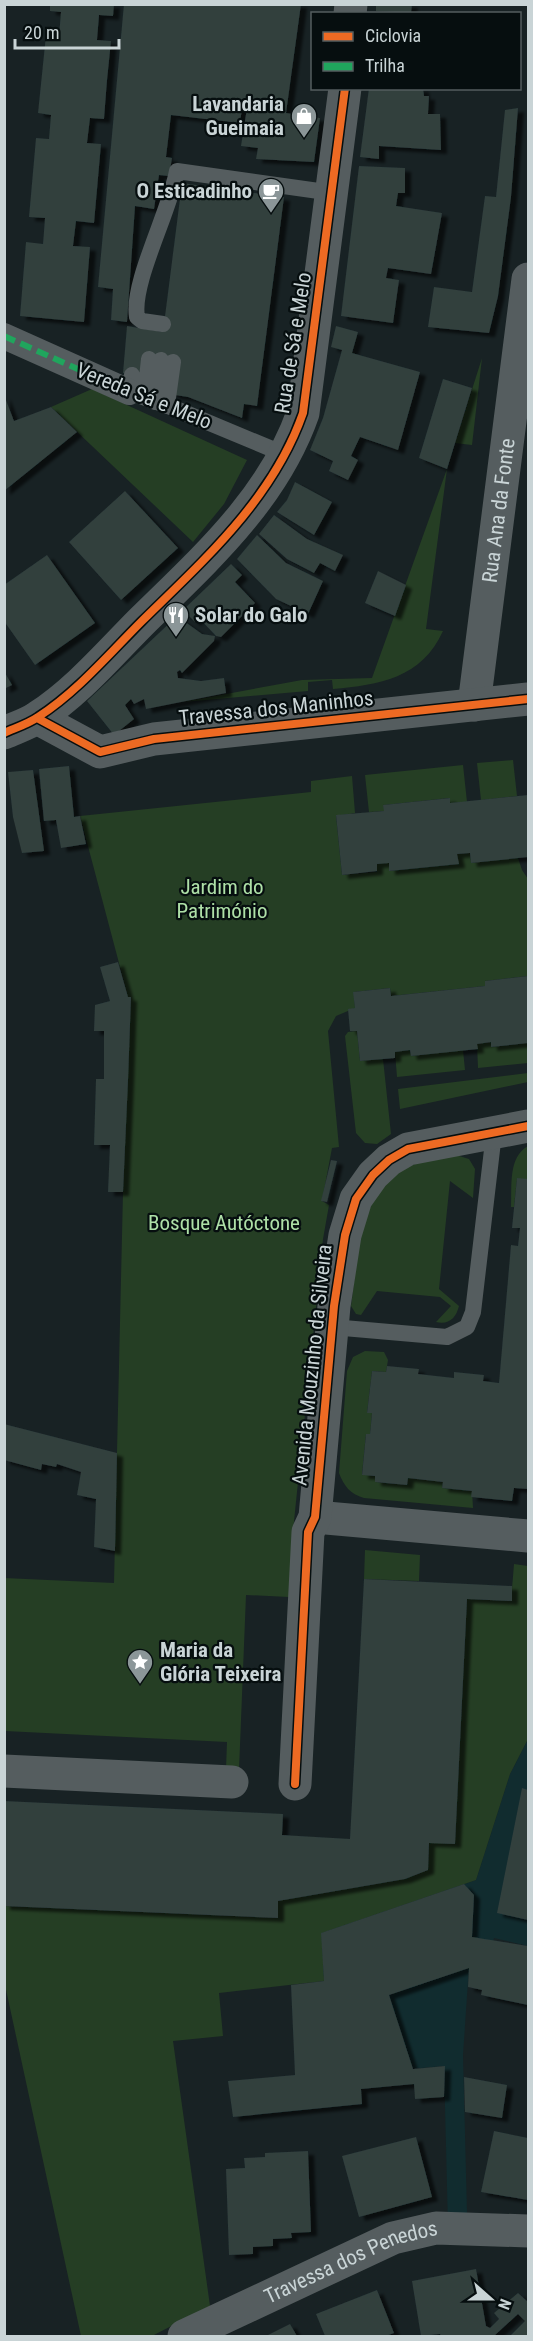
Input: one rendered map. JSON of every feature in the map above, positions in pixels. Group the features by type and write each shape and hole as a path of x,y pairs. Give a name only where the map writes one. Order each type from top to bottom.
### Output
{"street":[{"name":"Rua de Sá e Melo","path":"4,733 37,718 74,688 213,553 262,490 284,454 303,414 345,90"},
{"name":"Rua Ana da Fonte","path":"474,705 528,279"},
{"name":"Vereda Sá e Melo","path":"4,336 146,394"},
{"name":"Travessa dos Maninhos","path":"37,718 100,752 154,739 528,699"},
{"name":"Avenida Mouzinho da Silveira","path":"528,1126 408,1149 389,1160 373,1175 356,1199 349,1215 332,1327 315,1517 528,1536"},
{"path":"295,1784 308,1532 315,1517"},
{"path":"4,1772 232,1782"},
{"name":"Travessa dos Penedos","path":"184,2337 393,2238 436,2228 528,2231"}],"lane":[{"path":"163,324 149,323 137,317 137,300 138,291 166,214 177,171 333,193"},
{"path":"146,394 166,365 146,394"},
{"name":"Vereda Sá e Melo","path":"146,394 284,454"},
{"name":"Avenida Mouzinho da Silveira","path":"332,1327 447,1337 467,1327 473,1312 494,1133"}],"shaded area":[{"path":"528,1739 528,1946 494,1938 493,1942 471,1937 463,2055 467,2213 448,2227 444,2066 328,2076 321,1933 476,1880 510,1774"}],"green space":[{"path":"482,358 472,445 455,443"},
{"path":"92,389 247,460 224,504 193,542 51,407"},
{"path":"447,469 426,629 443,631 434,647 423,659 411,669 397,676 367,685 333,689 332,680 308,682 308,691 183,702 302,680 372,678"},
{"path":"513,760 517,796 481,800 477,763"},
{"path":"463,765 467,802 450,803 449,798 384,805 384,811 369,812 365,775"},
{"path":"352,776 355,813 336,816 342,875 377,872 377,864 389,863 390,871 458,864 457,854 470,853 471,863 518,858 528,879 528,976 485,981 485,986 391,996 390,988 354,992 355,1008 336,1016 328,1031 339,1147 332,1148 322,1201 329,1205 323,1239 293,1531 289,1597 246,1595 239,1770 226,1769 227,1742 5,1731 4,1578 114,1583 123,1192 131,998 128,997 80,816 311,792 311,781"},
{"path":"357,1031 360,1061 383,1059 391,1134 377,1144 365,1143 356,1133 345,1036 348,1032"},
{"path":"491,1042 492,1047 528,1043 528,1063 478,1068 477,1044"},
{"path":"410,1050 411,1056 463,1050 465,1070 397,1077 395,1052"},
{"path":"528,1073 528,1082 400,1109 398,1089"},
{"path":"528,1146 528,1179 517,1179 514,1207 511,1207 514,1165 517,1157"},
{"path":"456,1155 469,1159 475,1169 473,1198 450,1181 439,1289 459,1306 456,1314 451,1320 436,1322 451,1306 440,1297 377,1291 361,1315 356,1314 351,1306 359,1245 364,1224 382,1187 396,1174 415,1164"},
{"path":"365,1351 384,1352 388,1360 386,1372 372,1371 367,1413 372,1413 370,1434 366,1434 362,1474 375,1476 375,1482 407,1485 408,1478 443,1482 442,1488 472,1491 473,1508 364,1498 351,1492 345,1486 339,1473 347,1371 353,1357"},
{"path":"365,1550 420,1555 419,1581 364,1579"},
{"path":"514,1564 528,1566 528,1739 510,1774 476,1880 322,1933 324,1981 219,1993 223,2036 173,2041 210,2306 152,2336 81,2336 5,1985 4,1906 277,1918 278,1901 405,1879 428,1870 429,1843 455,1843 467,1599 511,1601"}],"building":[{"path":"50,4 114,4 113,16 99,15 97,40 111,41 104,119 90,118 87,143 101,144 94,223 76,221 73,246 90,247 84,322 20,316 26,242 43,244 45,218 29,217 36,138 49,139 51,115 38,113 46,35 59,36 61,12 50,11"},
{"path":"124,4 301,4 286,113 320,118 314,162 256,159 258,148 241,146 247,108 242,108 240,123 171,115 166,157 172,158 169,176 159,175 154,209 135,206 127,322 111,320 113,289 98,287"},
{"path":"376,4 412,4 411,12 376,11"},
{"path":"369,90 423,90 424,96 429,96 428,114 440,114 441,150 379,146 379,159 360,157"},
{"path":"518,108 511,197 498,296 489,333 428,327 434,287 472,292 485,196 496,197 505,110"},
{"path":"359,166 405,168 405,193 398,193 396,206 442,213 431,274 388,268 386,278 399,280 393,323 341,316"},
{"path":"182,183 284,197 257,406 244,404 242,418 188,397 175,395 141,376 123,373 127,326 163,332"},
{"path":"336,326 358,332 352,353 420,372 398,450 360,437 351,456 358,460 348,480 329,471 333,461 310,450 323,418 342,350 331,347"},
{"path":"443,379 472,388 447,469 419,458"},
{"path":"4,395 14,421 51,407 77,432 4,491"},
{"path":"295,482 332,502 314,535 277,512 287,500"},
{"path":"125,491 178,548 121,600 69,542"},
{"path":"274,515 307,539 343,555 335,571 320,563 314,573 287,559 259,534"},
{"path":"257,535 286,563 323,581 308,614 276,599 237,559"},
{"path":"47,555 95,623 35,665 4,621 4,585"},
{"path":"231,564 242,575 235,582 255,603 221,637 216,636 199,618 195,622 183,610"},
{"path":"378,571 406,585 395,616 365,603"},
{"path":"177,616 202,634 215,636 214,641 182,673 180,670 177,672 178,678 201,681 224,678 226,693 146,709 144,699 134,704 131,699 125,705 134,719 114,735 87,701"},
{"path":"4,671 12,685 4,689"},
{"path":"69,766 74,817 80,816 86,844 61,848 56,820 44,821 39,769"},
{"path":"33,770 44,851 22,853 13,817 8,772"},
{"path":"528,795 528,857 471,863 470,853 457,854 459,864 389,871 389,863 377,864 377,871 342,875 336,815 384,811 383,805 450,798 450,803"},
{"path":"118,962 128,997 131,997 128,1080 123,1192 108,1192 110,1145 94,1145 96,1079 104,1079 104,1031 94,1031 95,1005 110,1001 100,967"},
{"path":"528,976 528,1043 491,1047 491,1042 477,1044 478,1049 411,1056 410,1050 395,1052 395,1058 360,1061 357,1031 350,1031 348,1009 355,1008 353,992 390,988 391,996 485,986 485,981"},
{"path":"331,1160 337,1161 327,1202 321,1201"},
{"path":"517,1178 528,1179 528,1489 514,1488 512,1501 471,1497 472,1491 442,1488 443,1482 408,1478 407,1485 375,1482 375,1476 362,1475 366,1434 370,1434 372,1413 367,1413 372,1371 386,1372 387,1366 419,1369 418,1374 454,1378 454,1372 484,1375 483,1381 499,1383 511,1245 518,1246 520,1228 512,1228"},
{"path":"4,1424 117,1453 115,1551 94,1547 96,1499 77,1495 81,1472 57,1464 56,1467 42,1464 41,1470 4,1460"},
{"path":"364,1579 512,1586 512,1601 467,1599 455,1844 429,1843 428,1870 405,1879 278,1901 278,1918 4,1906 4,1801 283,1814 282,1835 350,1839"},
{"path":"522,1788 528,1790 528,1920 497,1913"},
{"path":"464,1884 474,1895 472,1937 528,1946 528,2005 481,1995 482,1990 468,1987 469,1968 389,1995 413,2069 445,2066 444,2097 415,2099 414,2084 361,2089 362,2104 233,2117 228,2081 295,2075 291,1985 324,1981 321,1933"},
{"path":"464,2077 507,2085 502,2118 465,2112"},
{"path":"494,2131 528,2138 528,2200 481,2192"},
{"path":"416,2137 432,2197 359,2217 342,2156"},
{"path":"308,2151 311,2232 291,2233 292,2238 273,2239 273,2246 253,2247 253,2254 229,2255 226,2169 245,2168 244,2158 265,2157 265,2153"},
{"path":"476,2269 486,2326 490,2328 499,2319 494,2313 518,2293 528,2302 528,2336 510,2336 525,2321 518,2314 494,2336 441,2336 440,2334 421,2336 412,2281"},
{"path":"377,2290 394,2333 386,2336 325,2336 316,2314"},
{"path":"290,2324 297,2336 266,2336"}],"marked path":[{"path":"4,336 129,392"}],"cycle path":[{"path":"4,733 26,724 66,696 189,575 255,501 290,444 303,413 345,90"},
{"path":"37,718 100,752 154,739 528,699"},
{"path":"295,1784 308,1532 315,1517 334,1306 345,1235 356,1199 373,1175 389,1160 408,1149 528,1126"}],"place":[{"name":"Lavandaria Gueimaia","path":"304,139"},
{"name":"O Esticadinho","path":"271,214"},
{"name":"Solar do Galo","path":"176,638"},
{"name":"Maria da Glória Teixeira","path":"140,1685"}],"park label":[{"name":"Jardim do Património","path":"222,899"},
{"name":"Bosque Autóctone","path":"224,1223"}]}
